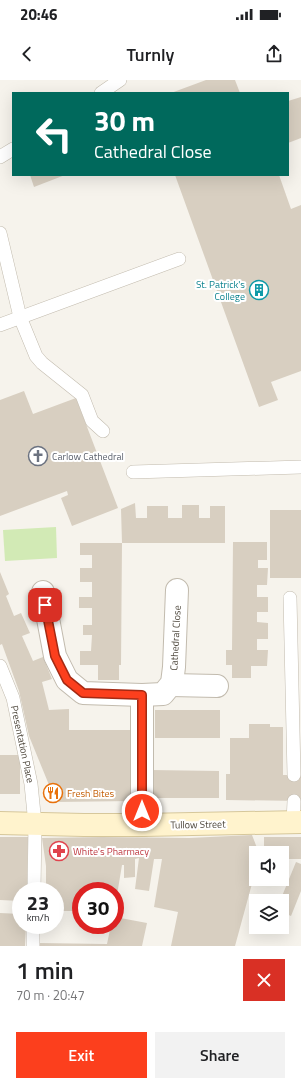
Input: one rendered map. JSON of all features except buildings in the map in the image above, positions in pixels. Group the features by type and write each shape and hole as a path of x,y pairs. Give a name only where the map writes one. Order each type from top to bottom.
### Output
{"main road":[{"name":"Tullow Street","path":"0,822 142,826 296,815"}],"street":[{"name":"Cathedral Close","path":"43,592 55,656 67,680 83,693 142,695 163,694 171,685 174,667 177,590"},
{"name":"Cathedral Close","path":"171,685 217,686"},
{"path":"142,695 142,826"}],"lane":[{"path":"102,92 120,80"},
{"path":"0,157 12,150"},
{"path":"0,233 20,317 36,356 42,363 82,395 92,421 103,431"},
{"path":"0,325 179,259"},
{"path":"133,472 301,467"},
{"path":"290,598 294,775"},
{"name":"Presentation Place","path":"0,666 14,698 31,784 35,824 34,882"},
{"path":"33,934 33,946"}],"green space":[{"path":"56,527 57,558 5,561 3,530"}],"place":[{"name":"St. Patrick's College","path":"259,290"},
{"name":"Carlow Cathedral","path":"38,456"},
{"name":"Fresh Bites","path":"53,793"},
{"name":"White's Pharmacy","path":"59,851"}],"route":[{"path":"45,605 55,656 67,680 83,693 142,695 142,811"}]}
